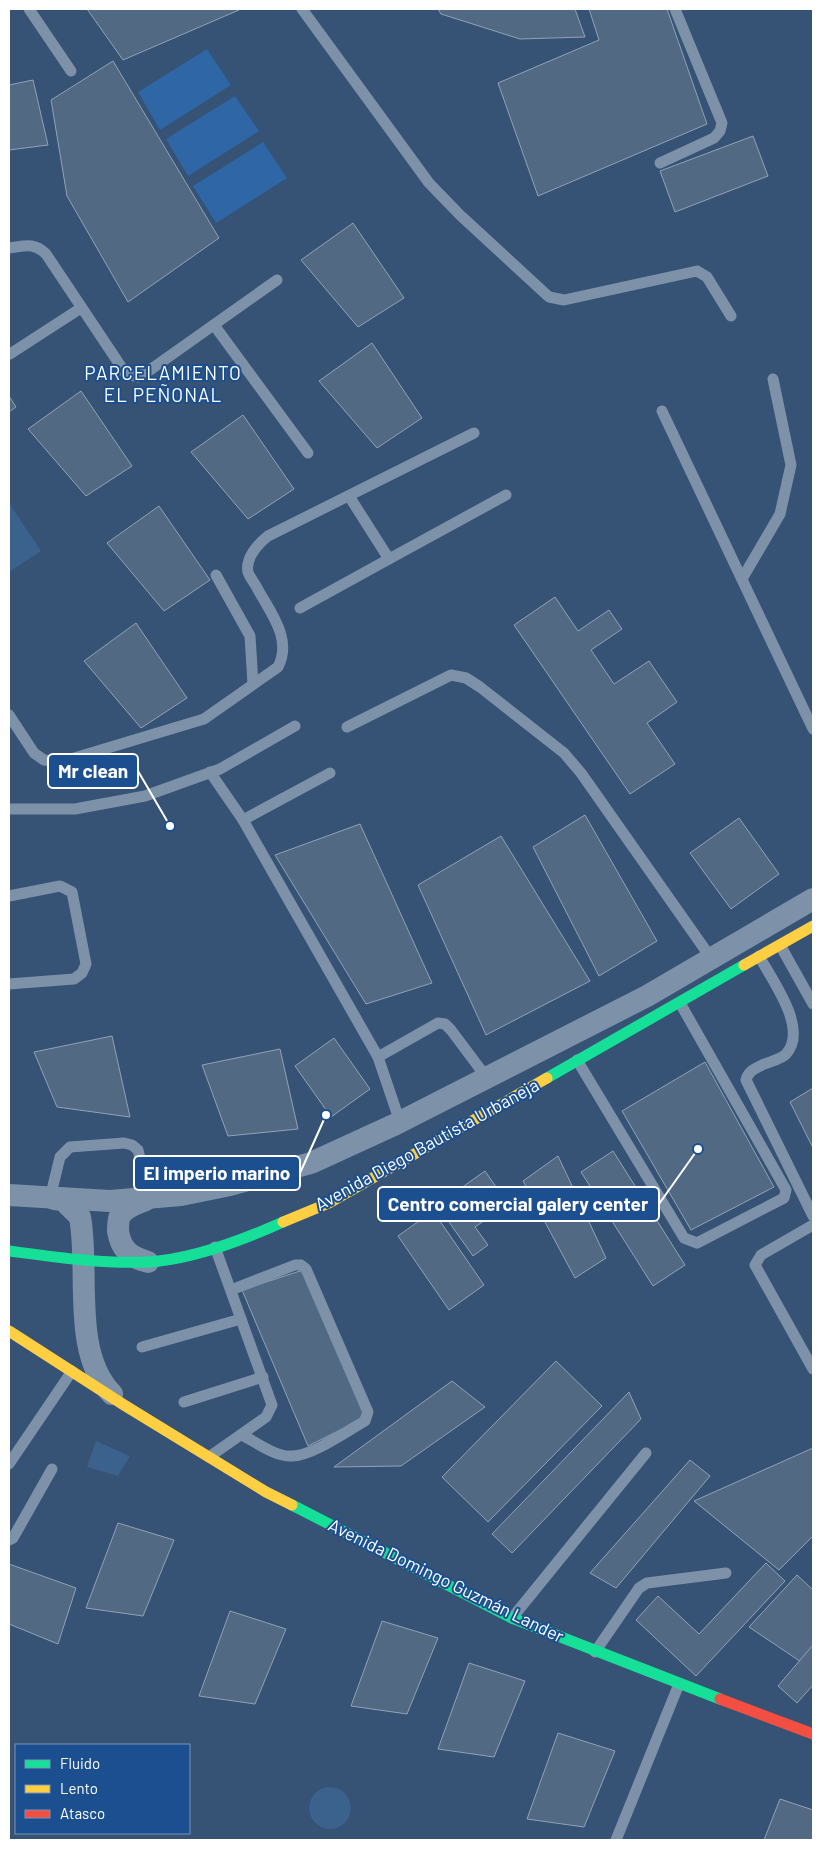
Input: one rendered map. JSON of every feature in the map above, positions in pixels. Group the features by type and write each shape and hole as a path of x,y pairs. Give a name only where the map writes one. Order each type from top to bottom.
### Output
{"street":[{"name":"Avenida Diego Bautista Urbaneja","path":"9,1195 110,1200 181,1195 230,1185 311,1163 400,1122 647,996 813,899"},
{"name":"Avenida Diego Bautista Urbaneja","path":"9,1251 83,1260 148,1262 216,1247 249,1237 329,1202 813,926"},
{"name":"Avenida Domingo Guzmán Lander","path":"50,1198 63,1200 80,1217 87,1337 91,1363 105,1387 124,1405"},
{"path":"148,1262 133,1258 126,1252 120,1242 118,1226 120,1216 132,1205 150,1198"},
{"name":"Avenida Domingo Guzmán Lander","path":"9,1330 124,1405 266,1492 512,1618 595,1652 813,1734"}],"lane":[{"path":"29,9 71,71"},
{"path":"302,9 429,182 460,215 549,297 564,300 697,271 707,277 731,316"},
{"path":"660,163 714,138 720,131 722,123 675,9"},
{"path":"9,248 32,244 39,247 46,254 126,374 138,377 277,280"},
{"path":"10,354 81,308"},
{"path":"214,325 308,453"},
{"path":"742,579 780,514 791,465 774,379"},
{"path":"662,411 813,729"},
{"path":"9,715 34,753 44,760 61,762 204,719 228,704 278,667 284,655 283,636 248,571 250,558 257,545 268,536 474,433"},
{"path":"300,608 506,495"},
{"path":"349,496 389,559"},
{"path":"216,575 250,636 253,684"},
{"path":"347,727 451,675 466,678 564,753 582,773 711,958"},
{"path":"9,809 75,809 145,796 220,769 295,726"},
{"path":"210,772 243,820 378,1057 400,1122"},
{"path":"243,820 330,773"},
{"path":"9,896 60,886 72,892 86,964 82,973 74,979 9,984"},
{"path":"780,945 813,1004"},
{"path":"759,956 792,1019 794,1038 786,1054 752,1070 747,1075 746,1080 813,1216"},
{"path":"577,1060 684,1238 689,1242 697,1243 784,1198 786,1190 679,1002"},
{"path":"378,1057 438,1023 445,1024 470,1052 487,1078"},
{"path":"50,1198 60,1158 70,1147 124,1143 132,1145 138,1150 150,1198"},
{"path":"813,1226 761,1255 755,1265 813,1369"},
{"path":"208,1457 266,1417 272,1405 216,1247"},
{"path":"231,1290 295,1265 301,1265 306,1269 368,1412 365,1421 306,1453 292,1456 278,1454 242,1435"},
{"path":"142,1347 241,1319"},
{"path":"9,1464 72,1371"},
{"path":"184,1402 263,1377"},
{"path":"512,1618 646,1453"},
{"path":"9,1540 13,1538 52,1469"},
{"path":"595,1652 639,1588 647,1583 726,1573"},
{"path":"616,1840 679,1684"}],"shaded area":[{"path":"207,49 231,85 160,130 138,92"},
{"path":"235,96 259,131 188,176 166,139"},
{"path":"263,142 287,178 216,223 193,186"},
{"path":"9,503 41,551 9,572"},
{"path":"96,1441 130,1456 118,1476 87,1467"},
{"path":"334,1787 342,1790 348,1796 351,1808 348,1820 342,1826 326,1829 318,1826 312,1820 309,1804 312,1796 318,1790"}],"building":[{"path":"87,9 239,9 239,10 123,60"},
{"path":"438,9 575,9 585,37 520,39 441,14"},
{"path":"589,9 667,9 707,124 538,196 498,83 599,40"},
{"path":"113,61 219,238 128,302 67,196 51,100"},
{"path":"33,80 48,145 9,150 9,85"},
{"path":"753,136 768,176 675,212 660,171"},
{"path":"353,223 404,298 358,327 301,260"},
{"path":"372,343 422,418 377,448 319,381"},
{"path":"81,391 132,466 86,496 28,429"},
{"path":"9,396 16,407 9,412"},
{"path":"243,415 294,489 248,519 191,452"},
{"path":"159,506 210,580 164,611 107,543"},
{"path":"555,597 578,631 609,610 622,629 591,650 614,684 649,661 677,702 647,723 675,764 630,794 514,625"},
{"path":"136,623 187,698 141,728 84,661"},
{"path":"585,815 657,941 599,976 533,847"},
{"path":"739,818 779,874 731,909 690,853"},
{"path":"360,824 432,983 366,1004 275,855"},
{"path":"501,836 590,981 486,1035 418,885"},
{"path":"112,1036 130,1117 57,1107 34,1052"},
{"path":"334,1038 370,1089 331,1117 295,1066"},
{"path":"280,1049 298,1129 228,1136 202,1065"},
{"path":"705,1062 774,1187 691,1230 622,1111"},
{"path":"813,1088 813,1148 790,1102"},
{"path":"613,1151 685,1265 653,1286 581,1172"},
{"path":"558,1156 606,1258 575,1278 523,1181"},
{"path":"485,1171 508,1204 475,1227 488,1245 473,1256 437,1205"},
{"path":"433,1211 484,1285 449,1310 398,1236"},
{"path":"303,1270 363,1411 360,1420 308,1446 242,1290"},
{"path":"556,1361 602,1406 488,1522 442,1477"},
{"path":"452,1381 485,1407 401,1466 334,1467"},
{"path":"629,1392 641,1419 512,1553 492,1534"},
{"path":"813,1448 813,1536 779,1570 694,1501"},
{"path":"690,1460 710,1476 616,1588 590,1573"},
{"path":"118,1523 174,1540 143,1616 86,1608"},
{"path":"766,1563 785,1581 696,1676 636,1620 658,1596 699,1634"},
{"path":"9,1564 76,1588 58,1644 9,1624"},
{"path":"797,1575 813,1590 813,1653 807,1666 749,1627"},
{"path":"230,1611 286,1629 255,1704 199,1696"},
{"path":"382,1621 438,1638 407,1714 351,1706"},
{"path":"813,1645 813,1685 797,1703 778,1686"},
{"path":"469,1663 525,1681 494,1757 438,1749"},
{"path":"558,1733 615,1751 584,1827 527,1819"},
{"path":"780,1799 813,1810 813,1840 764,1840"}],"traffic: fast":[{"path":"547,1078 744,965"},
{"path":"9,1251 95,1261 147,1262 181,1257 217,1248 283,1222"},
{"path":"292,1505 512,1618 720,1699"}],"traffic: slow":[{"path":"744,965 813,926"},
{"path":"283,1222 329,1203 547,1078"},
{"path":"9,1331 124,1405 266,1492 292,1505"}],"traffic: jam":[{"path":"720,1699 813,1734"}],"place":[{"name":"Mr clean","path":"170,826"},
{"name":"El imperio marino","path":"326,1115"},
{"name":"Centro comercial galery center","path":"698,1149"}],"district":[{"name":"PARCELAMIENTO EL PEÑONAL","path":"163,384"}]}
